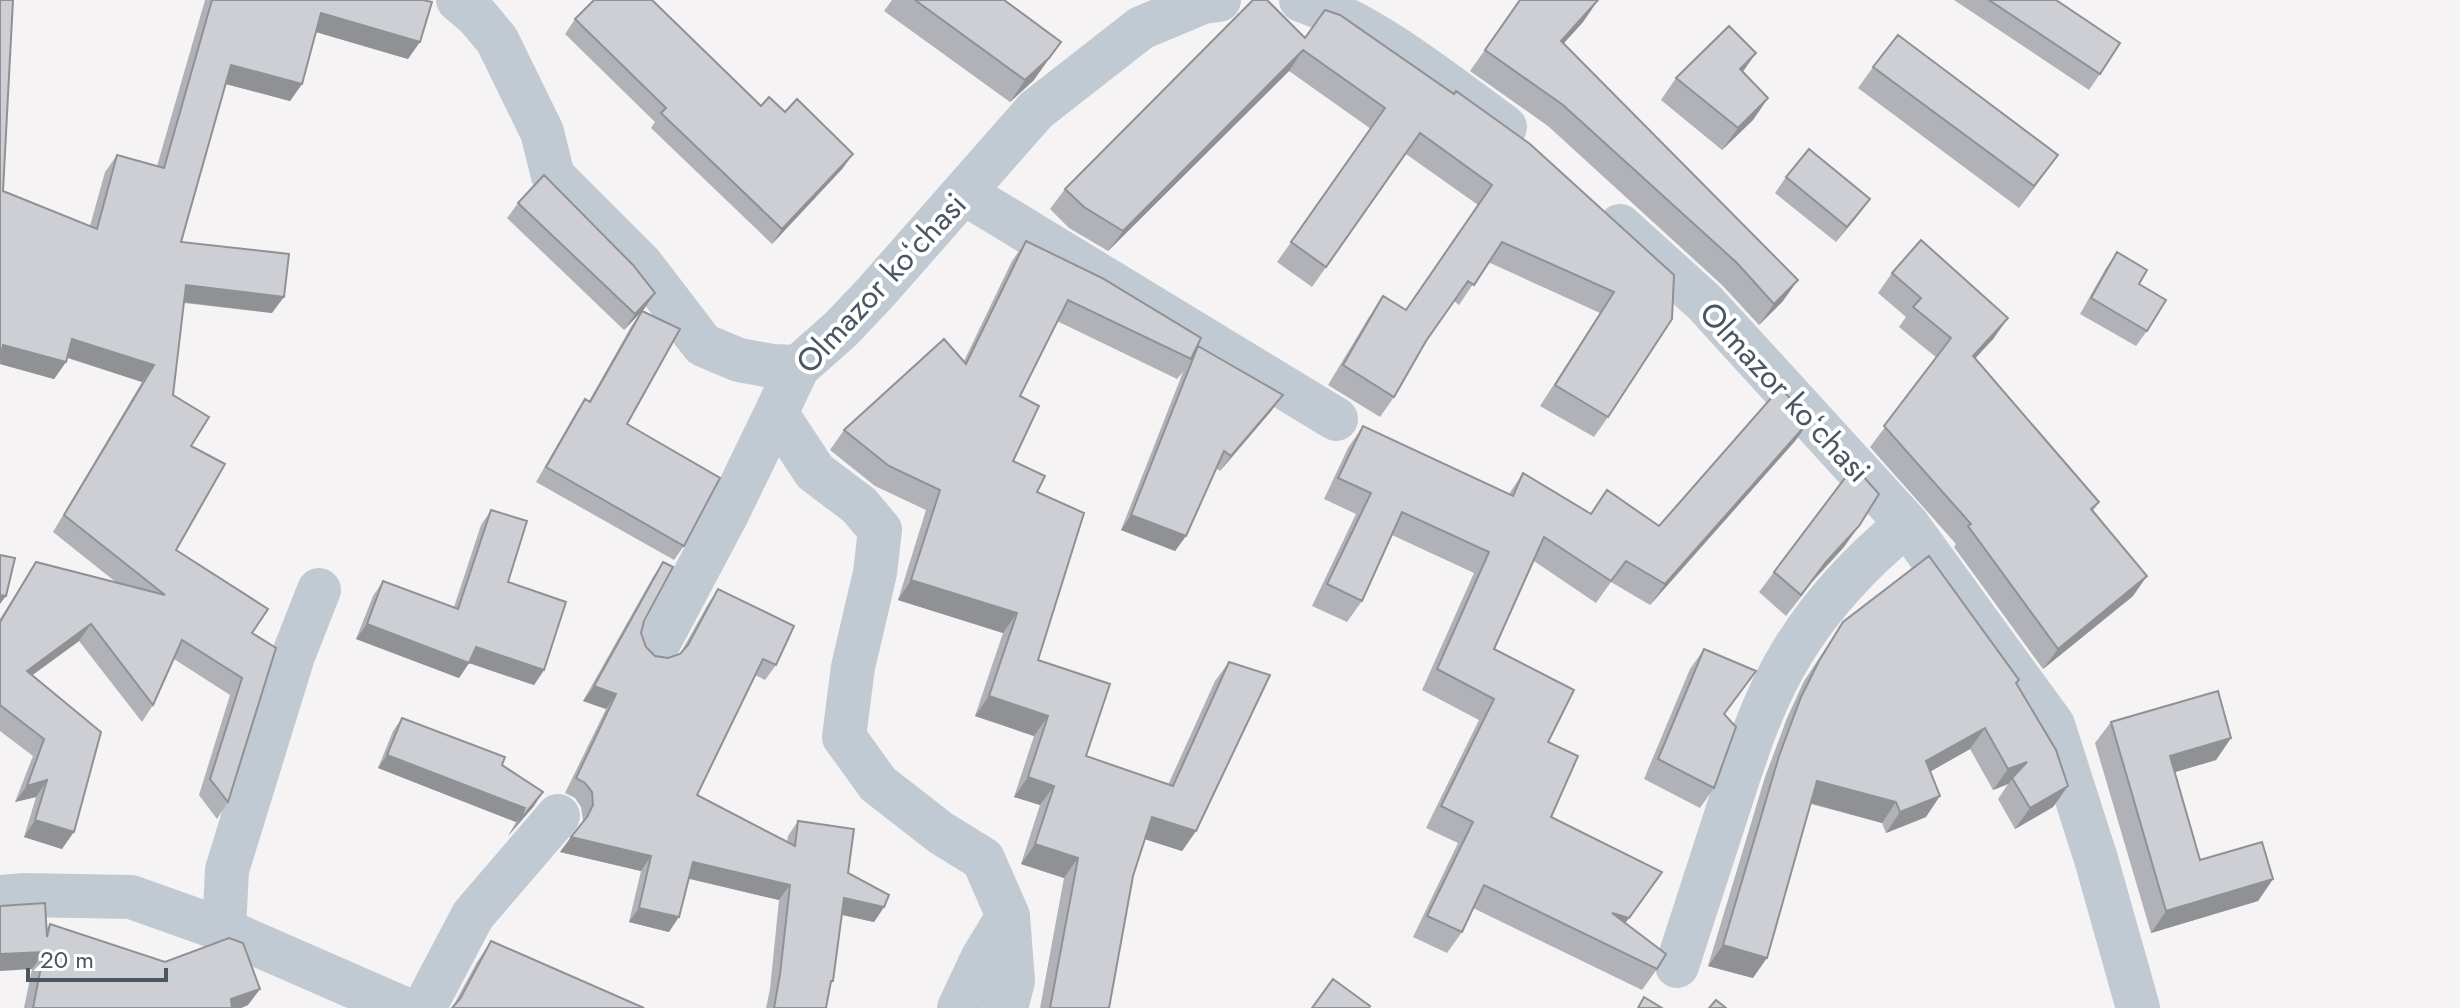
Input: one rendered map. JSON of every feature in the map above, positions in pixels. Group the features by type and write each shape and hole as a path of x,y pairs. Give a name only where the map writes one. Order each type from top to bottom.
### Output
{"street":[{"path":"458,0 477,16 497,40 542,132 553,176 641,264 703,345 739,360 798,367"},
{"name":"Olmazor koʻchasi","path":"656,648 727,514 798,367 841,329 1036,110 1141,28 1203,2 1219,0"},
{"path":"1301,0 1336,13 1384,40 1531,145"},
{"path":"964,193 1336,419"},
{"name":"Olmazor koʻchasi","path":"1589,198 1705,303 1907,524 2053,725 2096,859 2138,1008"},
{"path":"776,413 815,472 859,505 880,530 875,573 853,667 844,737 878,784 941,833 983,859 1008,916 1013,981 1006,1008"},
{"path":"1677,966 1743,763 1768,699 1792,652 1825,606 1871,554 1907,524"},
{"path":"224,930 227,870 293,656 319,590"},
{"path":"424,1008 473,915 558,816"},
{"path":"0,897 131,897 224,930 402,1008"},
{"path":"959,1008 982,959 1008,916"}],"building":[{"path":"0,0 13,0 3,191 97,229 117,155 164,168 212,0 432,2 420,42 321,13 302,84 231,65 181,242 289,254 284,297 186,285 173,395 209,417 191,446 225,464 176,550 268,609 252,633 276,648 228,802 210,779 242,678 182,640 153,705 91,624 27,671 101,732 74,832 35,820 47,780 27,786 44,739 0,705 0,622 36,562 165,595 64,515 154,365 72,339 66,362 3,345 0,361"},
{"path":"594,0 652,0 761,106 769,97 785,112 797,99 853,154 782,229 661,113 666,108 575,19"},
{"path":"915,0 1004,0 1061,42 1025,80"},
{"path":"1253,0 1267,0 1305,38 1325,10 1340,15 1530,144 1674,275 1672,319 1608,417 1555,385 1614,292 1502,242 1474,285 1468,281 1426,341 1394,397 1343,365 1383,296 1406,310 1492,185 1420,133 1326,267 1291,242 1385,108 1303,50 1123,231 1084,207 1065,189"},
{"path":"1520,0 1598,0 1561,41 1798,280 1774,304 1737,263 1563,105 1485,50"},
{"path":"1989,0 2056,0 2120,43 2100,74"},
{"path":"1729,26 1756,53 1740,69 1768,98 1738,128 1676,78"},
{"path":"1898,35 2058,155 2034,186 1873,67"},
{"path":"1809,149 1870,199 1847,227 1786,177"},
{"path":"544,175 633,265 655,293 635,314 518,203"},
{"path":"1921,240 2008,318 1973,356 2099,502 2091,509 2147,576 2058,649 1968,526 1971,524 1884,426 1951,338 1913,307 1921,298 1892,273"},
{"path":"1026,241 1102,278 1201,338 1191,359 1068,300 1020,396 1039,406 1013,461 1045,476 1037,492 1084,513 1038,660 1110,684 1086,756 1173,786 1229,662 1270,675 1196,831 1152,817 1133,876 1109,1008 1050,1008 1078,858 1035,844 1054,786 1028,777 1048,716 989,696 1017,613 911,580 940,490 889,466 844,430 944,339 966,364"},
{"path":"2117,252 2147,270 2139,284 2166,300 2147,331 2091,298"},
{"path":"642,311 680,329 627,424 720,478 684,546 546,467 585,399 590,402"},
{"path":"1198,346 1283,395 1231,456 1224,451 1186,536 1131,515"},
{"path":"1780,388 1811,419 1665,584 1626,561 1611,581 1544,537 1494,649 1574,690 1548,742 1578,756 1551,817 1662,872 1629,918 1612,913 1666,954 1657,969 1484,885 1462,932 1427,916 1473,822 1441,806 1494,699 1437,669 1489,552 1402,512 1362,601 1327,584 1371,493 1338,478 1363,426 1513,496 1523,473 1591,514 1607,490 1659,526"},
{"path":"1854,466 1879,494 1859,526 1801,595 1774,572"},
{"path":"491,510 527,521 508,582 566,602 544,670 476,647 469,663 367,624 383,581 458,609"},
{"path":"0,555 15,558 6,596 0,595"},
{"path":"1929,556 2019,680 2016,683 2056,750 2068,786 2030,808 2012,778 2027,762 2008,769 1985,728 1926,761 1940,796 1900,812 1896,802 1817,781 1767,958 1723,945 1779,756 1801,697 1819,661 1843,622"},
{"path":"663,562 673,567 644,621 641,633 646,647 655,656 668,658 680,654 718,589 794,626 776,665 763,659 697,795 795,846 798,821 854,829 848,873 889,895 884,907 844,898 833,981 826,1008 774,1008 790,885 693,862 679,917 639,908 651,856 571,837 593,805 592,792 576,778 616,694 594,686"},
{"path":"1704,649 1756,671 1724,714 1736,727 1714,788 1658,759"},
{"path":"2218,691 2231,738 2170,756 2200,860 2262,842 2273,879 2166,911 2111,722"},
{"path":"402,718 505,757 502,765 543,792 518,822 525,808 387,755"},
{"path":"45,903 47,937 50,924 165,962 229,938 243,943 260,989 231,999 232,1008 33,1008 44,952 0,954 0,906"},
{"path":"491,941 644,1008 452,1008"},
{"path":"1333,979 1370,1006 1369,1008 1312,1008"},
{"path":"1644,997 1662,1008 1638,1008"},
{"path":"1716,1000 1726,1008 1709,1008"}]}
